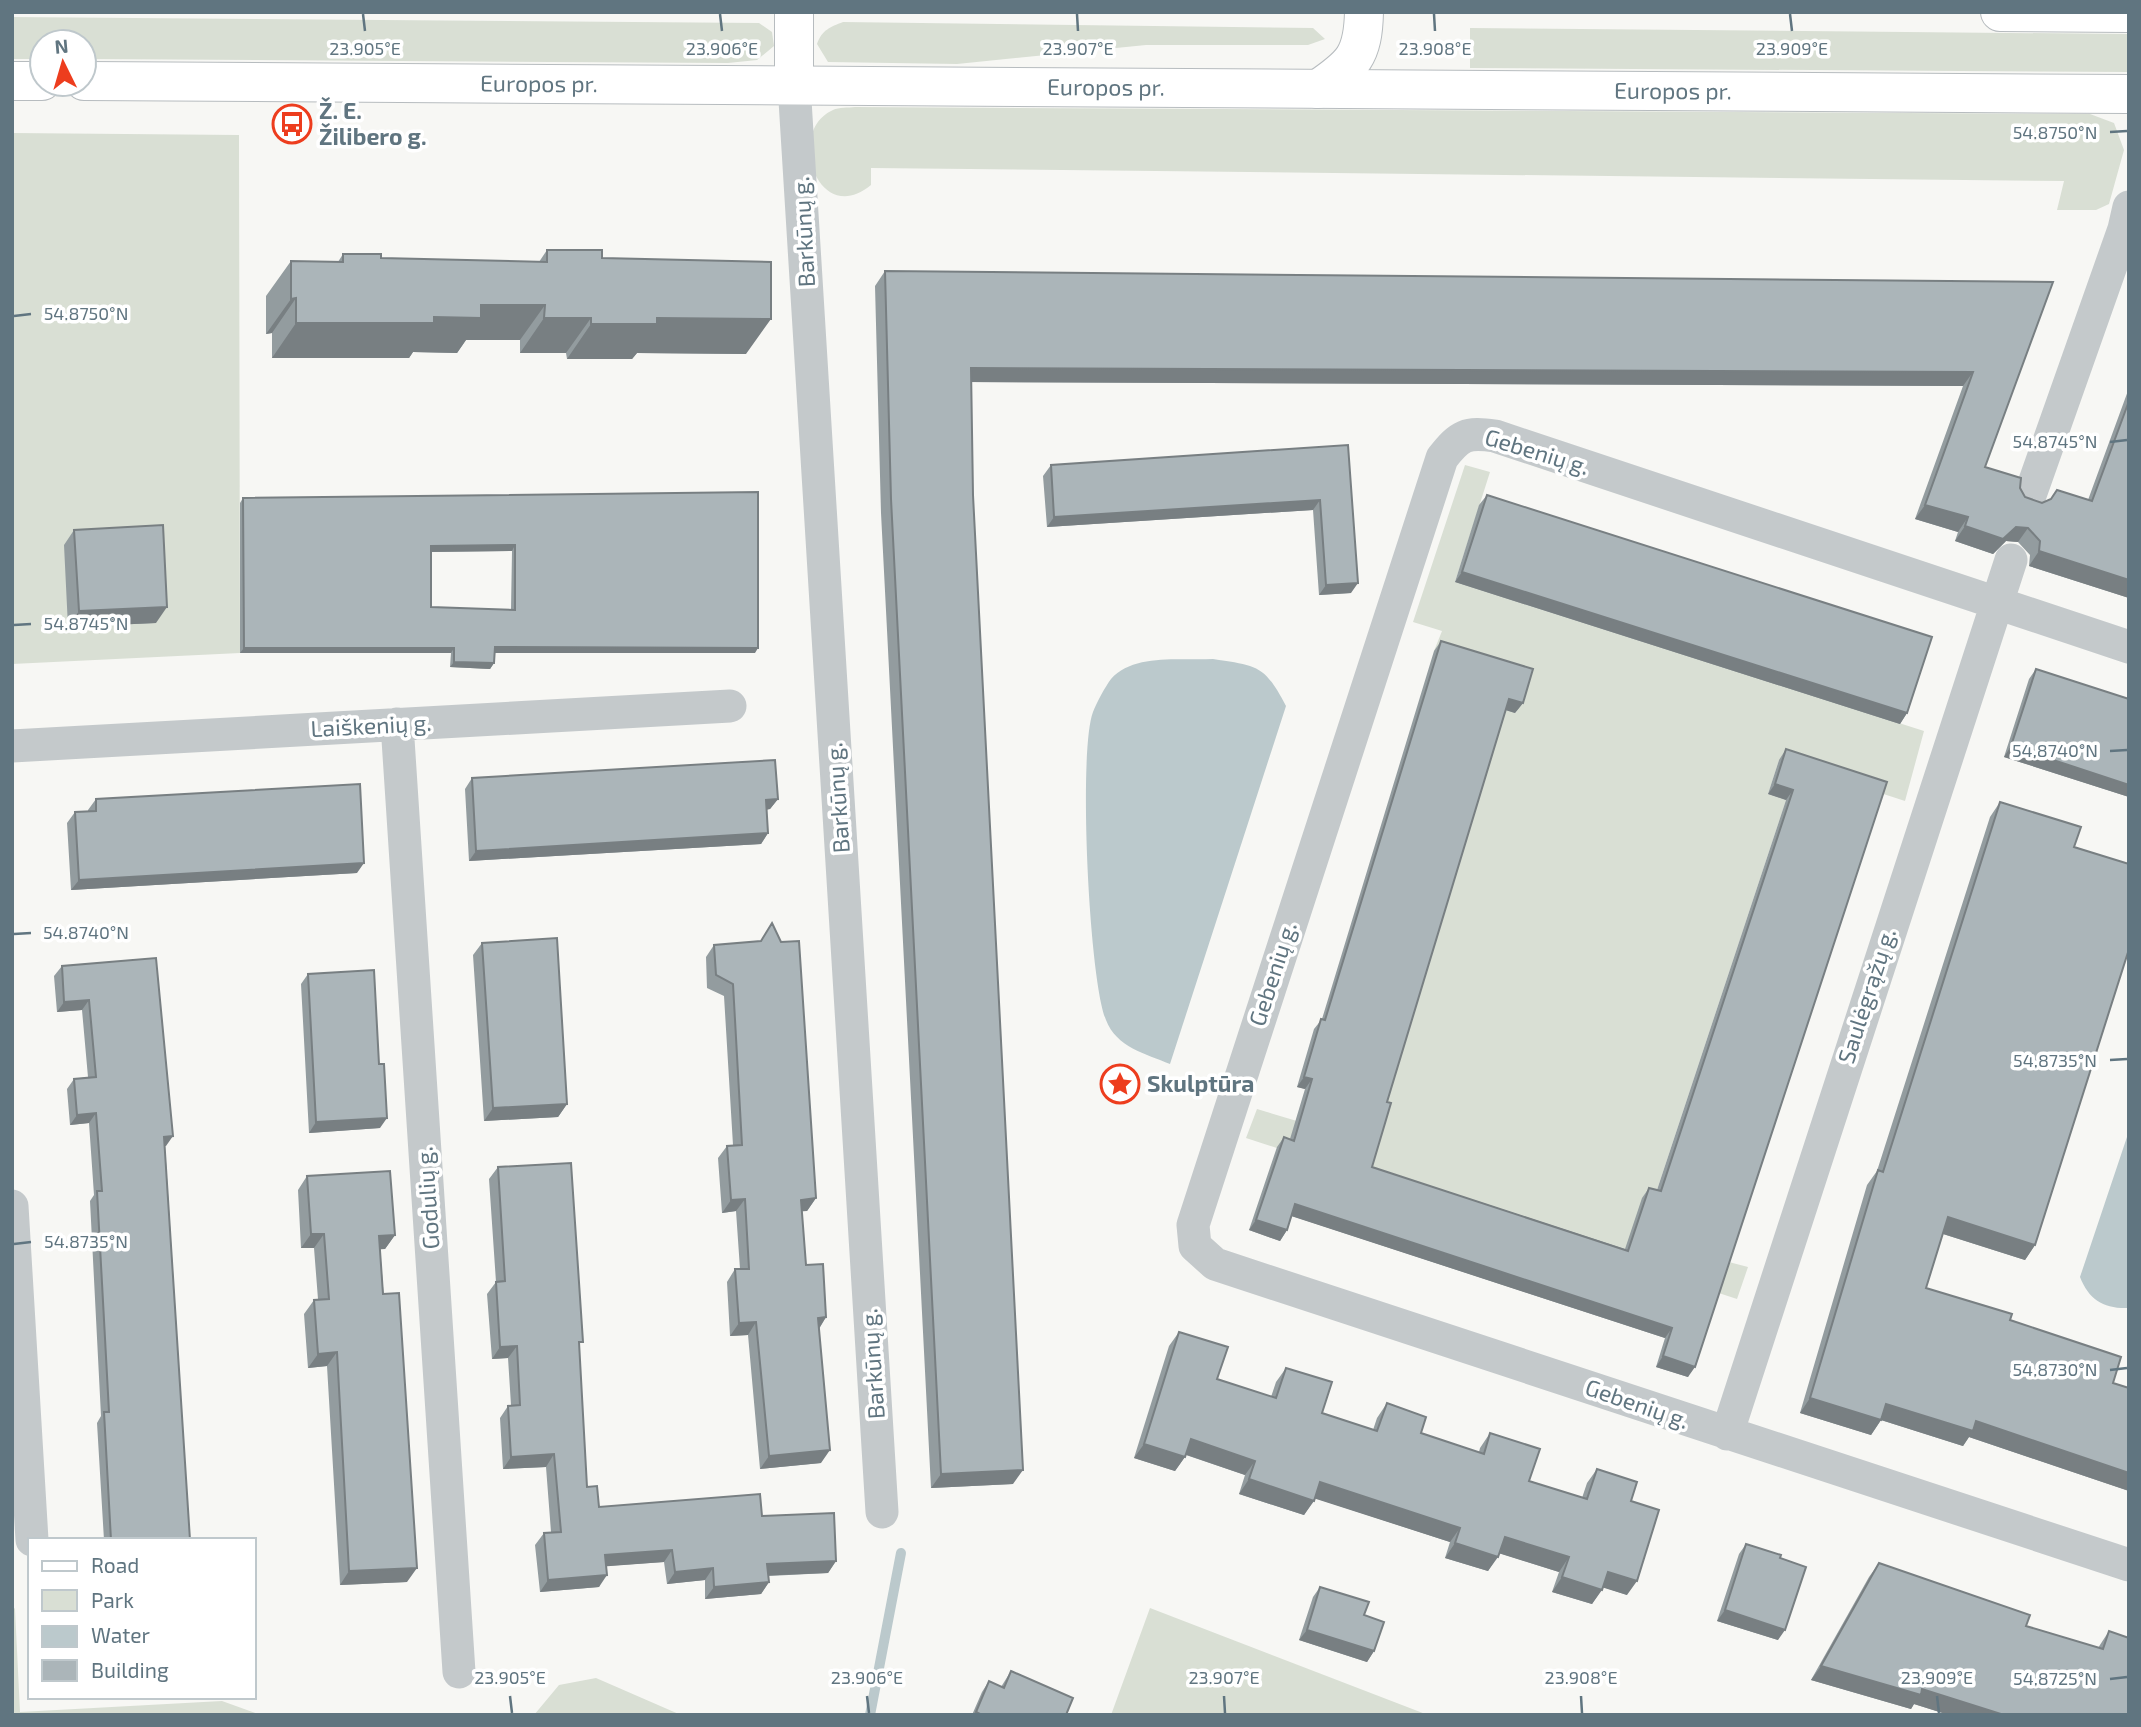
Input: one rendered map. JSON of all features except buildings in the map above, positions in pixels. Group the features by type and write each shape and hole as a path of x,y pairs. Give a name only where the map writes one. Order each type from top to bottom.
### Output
{"main road":[{"path":"794,12 794,84"},
{"path":"1318,89 1345,70 1364,42 1364,12"},
{"path":"2000,12 2129,13"},
{"name":"Europos pr.","path":"98,81 2129,94"}],"street":[{"name":"Barkūnų g.","path":"794,84 882,1512"},
{"path":"2029,498 2124,229 2129,206"},
{"name":"Gebenių g.","path":"2129,647 1495,436 1472,433 1455,441 1442,458 1193,1225 1195,1246 1215,1264 2129,1565"},
{"name":"Saulėgrąžų g.","path":"1727,1434 2011,560"},
{"name":"Laiškenių g.","path":"12,746 730,706"},
{"name":"Godulių g.","path":"397,724 459,1672"},
{"path":"12,1206 32,1538"}],"green space":[{"path":"12,17 759,23 772,32 774,46 757,60 728,63 98,59 98,28 28,28 28,59 12,59"},
{"path":"843,22 1313,28 1325,39 1308,45 1146,45 957,64 828,62 817,44 821,35"},
{"path":"1470,28 2129,34 2129,72 1470,68"},
{"path":"855,107 2090,114 2114,123 2124,150 2109,204 2096,210 2057,210 2064,181 871,168 871,185 852,195 836,195 823,186 814,172 810,155 811,137 819,121 833,110"},
{"path":"12,133 239,135 240,653 12,664"},
{"path":"1465,465 1490,472 1455,582 1924,731 1905,801 1779,760 1768,794 1786,800 1653,1202 1725,1261 1748,1267 1737,1299 1246,1138 1257,1109 1374,1144 1362,1107 1502,709 1516,713 1526,680 1434,651 1442,631 1413,622"},
{"path":"12,1605 15,1609 20,1712 222,1701 261,1715 12,1715"},
{"path":"1150,1608 1428,1715 1111,1715"},
{"path":"596,1678 681,1715 534,1715 559,1685"}],"water":[{"path":"1213,659 1258,669 1272,682 1286,706 1170,1064 1142,1053 1117,1037 1106,1020 1100,997 1090,915 1086,816 1089,735 1093,712 1099,699 1111,679 1121,671 1132,665 1159,660"},
{"path":"2129,1131 2129,1308 2120,1308 2099,1302 2088,1292 2080,1277"}],"waterway":[{"path":"870,1715 901,1553"}],"place":[{"name":"Ž. E. Žilibero g.","path":"292,124"},
{"name":"Skulptūra","path":"1120,1084"}]}
